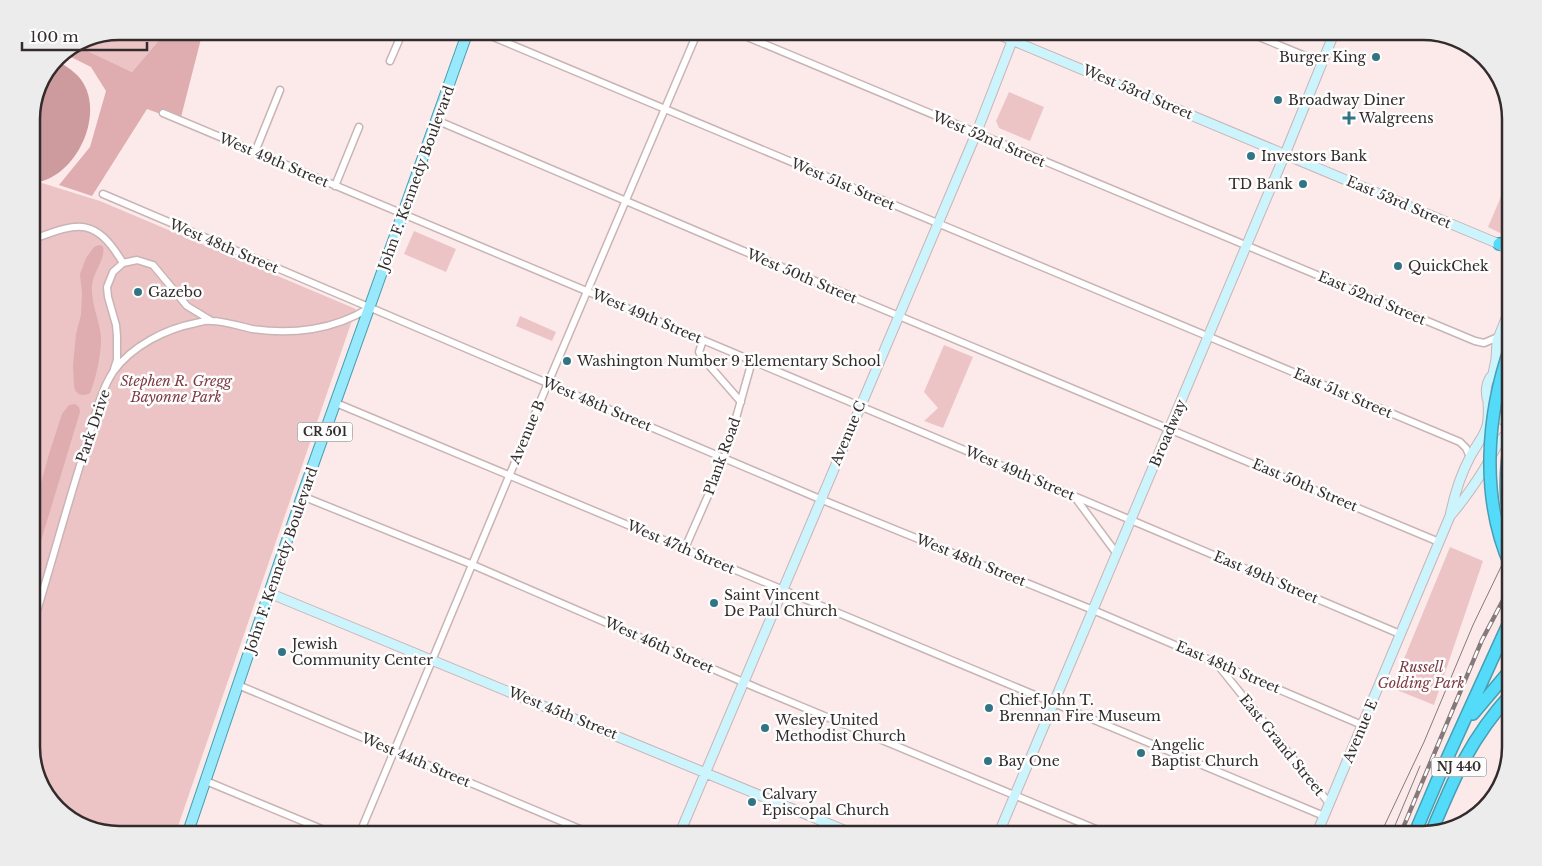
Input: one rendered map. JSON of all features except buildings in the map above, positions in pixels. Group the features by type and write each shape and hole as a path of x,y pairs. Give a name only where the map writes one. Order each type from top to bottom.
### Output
{"highway":[{"path":"1502,379 1495,405 1490,458 1496,524 1502,541"},
{"path":"1455,741 1502,638"},
{"name":"NJ 440","path":"1418,826 1455,741 1480,704 1502,679"},
{"name":"NJ 440","path":"1434,825 1453,780 1469,749 1502,703"},
{"path":"1498,707 1502,706"}],"main road":[{"name":"John F. Kennedy Boulevard","path":"190,826 302,496 465,40"}],"street":[{"path":"390,61 399,40"},
{"name":"West 51st Street","path":"500,40 1208,337"},
{"name":"Avenue B","path":"363,826 586,291 694,40"},
{"name":"West 52nd Street","path":"754,40 1246,245"},
{"name":"Avenue C","path":"683,826 897,316 976,134 1012,40"},
{"name":"West 53rd Street","path":"1023,40 1285,154"},
{"path":"1267,40 1322,63"},
{"name":"Broadway","path":"1002,826 1331,40"},
{"path":"255,152 280,90"},
{"name":"West 49th Street","path":"163,113 1131,520"},
{"name":"West 50th Street","path":"436,120 897,316 1170,428"},
{"path":"335,186 359,127"},
{"name":"East 53rd Street","path":"1285,154 1502,242"},
{"name":"West 48th Street","path":"103,194 820,499 1093,610"},
{"path":"40,237 63,228 85,226 104,236 114,247 123,262"},
{"name":"East 52nd Street","path":"1246,245 1475,341 1484,343 1498,337"},
{"path":"113,373 117,360 117,336 107,287 113,272 123,262 136,260 153,265 187,306 210,320"},
{"name":"Park Drive","path":"40,601 94,422 113,373 122,361 154,338 185,325 210,320 269,331 296,331 332,324 370,308"},
{"path":"1493,374 1498,337 1502,327"},
{"name":"East 51st Street","path":"1208,337 1460,442 1466,448 1470,457"},
{"path":"703,340 699,352 701,356 741,402"},
{"name":"Plank Road","path":"685,548 725,457 752,361"},
{"path":"1493,374 1502,368"},
{"name":"Avenue E","path":"1320,826 1450,516 1454,494 1470,457 1487,428 1489,418 1486,390 1493,374"},
{"name":"West 47th Street","path":"336,403 1324,816"},
{"path":"1488,403 1495,415 1502,420"},
{"name":"East 50th Street","path":"1170,428 1439,542"},
{"name":"Avenue E","path":"1450,516 1465,498 1502,439"},
{"path":"1073,495 1117,554"},
{"name":"West 46th Street","path":"302,496 473,565 743,682 1088,826"},
{"name":"East 49th Street","path":"1131,520 1400,634"},
{"name":"West 45th Street","path":"269,593 834,826"},
{"name":"East 48th Street","path":"1093,610 1362,725"},
{"name":"East Grand Street","path":"1216,663 1330,803"},
{"name":"West 44th Street","path":"238,685 573,826"},
{"path":"206,781 314,826"}],"green space":[{"path":"119,40 159,40 132,72 83,49 103,42"},
{"path":"1009,92 1044,107 1030,141 999,128 996,121"},
{"name":"Stephen R. Gregg Bayonne Park","path":"40,183 100,201 356,309 178,826 108,825 79,815 63,803 53,791 44,773 40,753"},
{"path":"1502,194 1502,234 1488,227"},
{"path":"414,231 456,249 446,272 404,254"},
{"path":"520,316 556,332 552,341 516,326"},
{"path":"944,345 973,357 943,428 924,421 938,408 924,392"},
{"name":"Russell Golding Park","path":"1450,547 1483,561 1434,705 1392,688"}],"shaded area":[{"path":"159,40 201,40 180,121 147,109 92,196 59,185 90,147 106,91 91,67 70,57 83,49 132,72"},
{"path":"62,64 78,76 87,90 90,107 89,124 83,142 74,157 62,170 47,179 40,181 40,113 46,89 53,75"},
{"path":"103,246 103,256 93,281 92,293 101,336 101,349 90,393 83,395 76,391 74,386 73,365 76,334 81,315 82,293 80,274 86,258 94,247"},
{"path":"75,404 79,407 80,412 40,544 40,486 62,414 69,405"}],"tram line":[{"path":"1384,826 1424,742 1473,625 1502,565"},
{"path":"1395,826 1420,766"}],"railway":[{"path":"1404,826 1482,640 1502,602"}],"place":[{"name":"Burger King","path":"1376,57"},
{"name":"Broadway Diner","path":"1278,100"},
{"name":"Walgreens","path":"1349,118"},
{"name":"Investors Bank","path":"1251,156"},
{"name":"TD Bank","path":"1303,184"},
{"name":"QuickChek","path":"1398,266"},
{"name":"Gazebo","path":"138,292"},
{"name":"Washington Number 9 Elementary School","path":"567,361"},
{"name":"Saint Vincent De Paul Church","path":"714,603"},
{"name":"Jewish Community Center","path":"282,652"},
{"name":"Chief John T. Brennan Fire Museum","path":"989,708"},
{"name":"Wesley United Methodist Church","path":"765,728"},
{"name":"Angelic Baptist Church","path":"1141,753"},
{"name":"Bay One","path":"988,761"},
{"name":"Calvary Episcopal Church","path":"752,802"}]}
